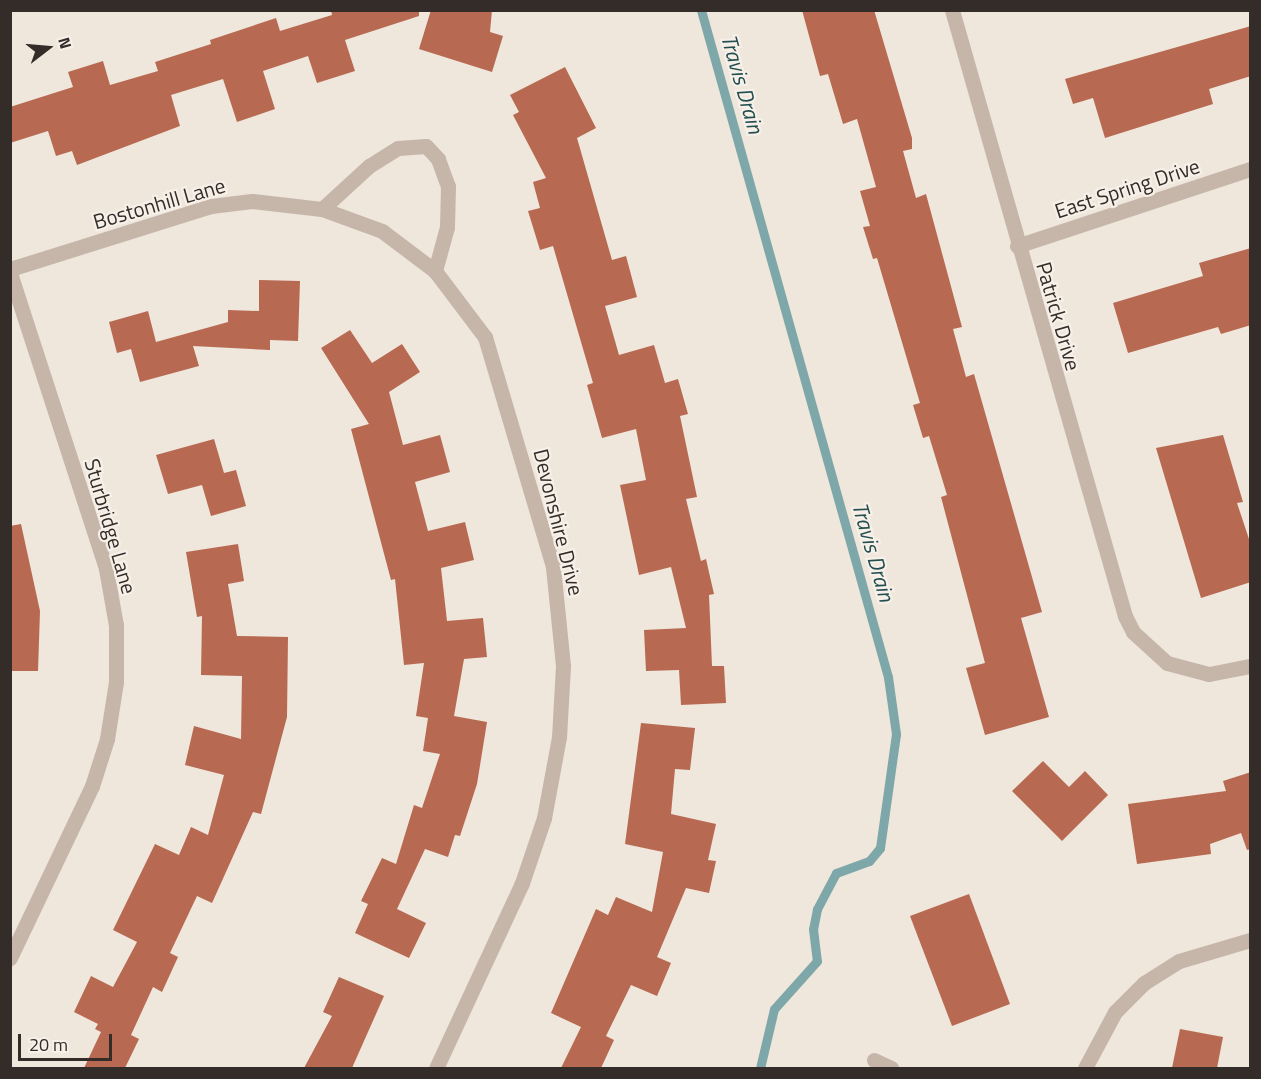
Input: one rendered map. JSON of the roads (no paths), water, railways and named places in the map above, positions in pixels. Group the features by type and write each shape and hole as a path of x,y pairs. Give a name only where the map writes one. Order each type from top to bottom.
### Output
{"street":[{"name":"Patrick Drive","path":"952,10 1118,600 1132,632 1167,663 1186,670 1209,674 1251,666"},
{"path":"322,209 369,166 398,148 426,146 438,159 448,186 447,227 435,271"},
{"name":"East Spring Drive","path":"1017,246 1251,170"},
{"name":"Bostonhill Lane","path":"10,271 211,206 252,201 322,209 382,231"},
{"name":"Devonshire Drive","path":"382,231 435,271 469,310 496,365 553,567 563,666 559,737 544,818 522,884 436,1068"},
{"name":"Sturbridge Lane","path":"10,271 106,569 116,625 116,682 107,739 92,786 10,958"},
{"path":"1085,1068 1115,1012 1131,996 1179,961 1251,940"},
{"path":"873,1060 891,1068"}],"waterway":[{"name":"Travis Drain","path":"701,10 888,677 896,734 880,848 869,861 836,873 817,909 813,929 817,961 774,1009 760,1068"}]}
